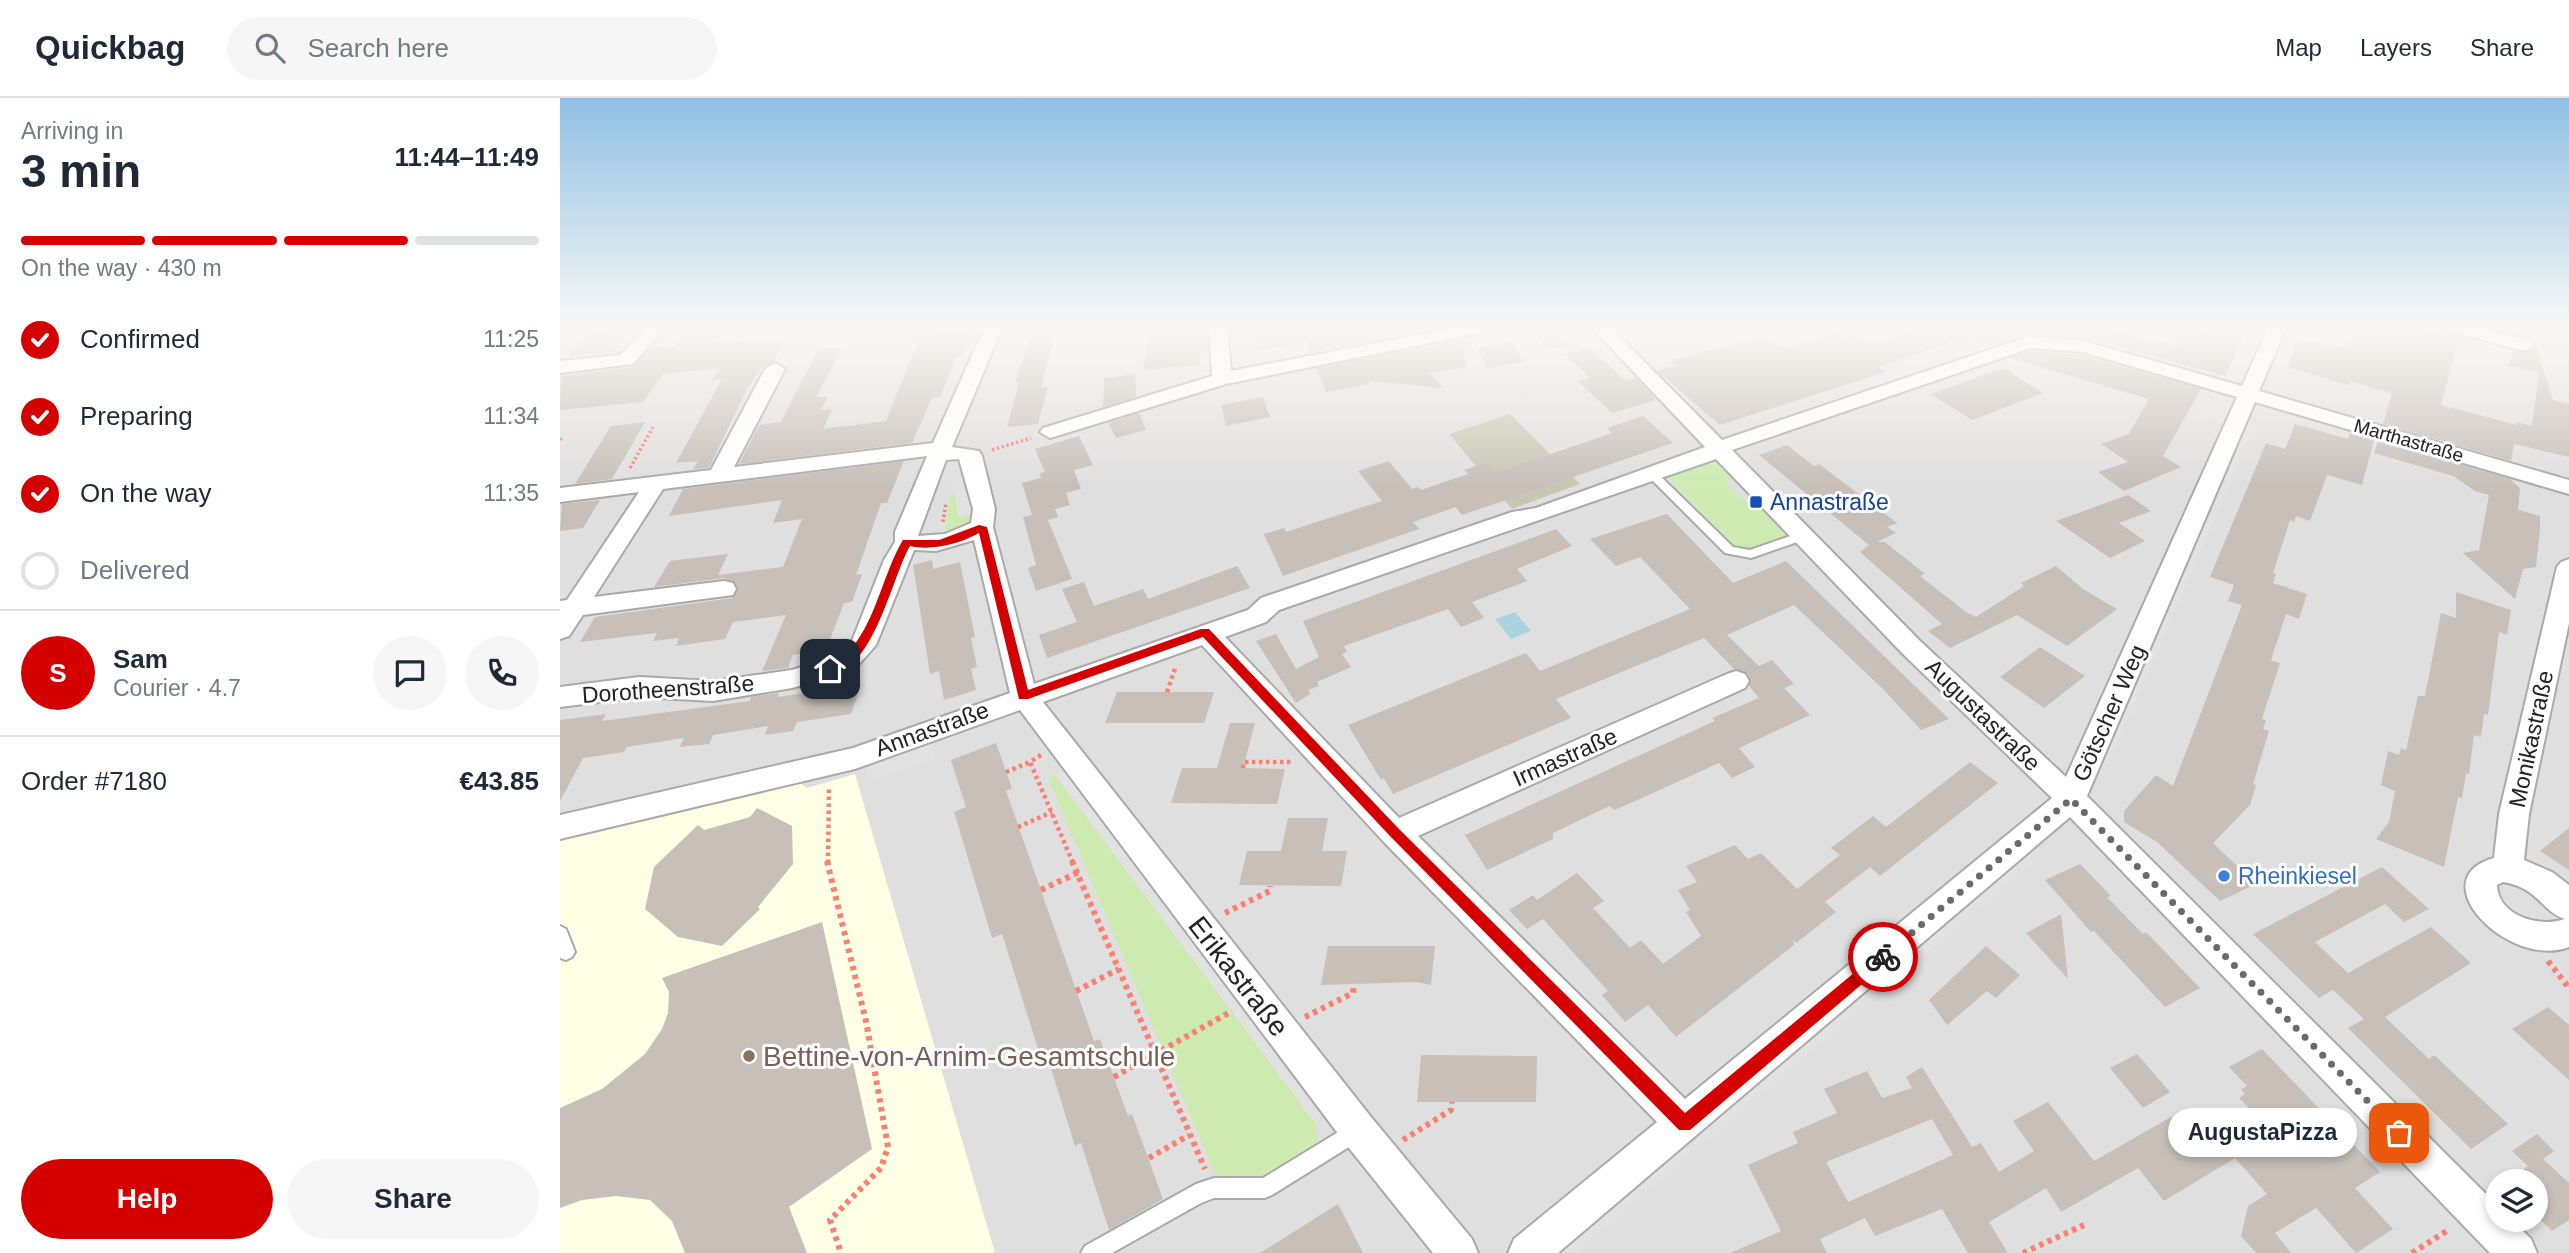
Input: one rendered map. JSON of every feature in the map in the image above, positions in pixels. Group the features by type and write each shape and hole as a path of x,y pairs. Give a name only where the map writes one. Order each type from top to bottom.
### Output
{"street":[{"path":"719,475 769,380"},
{"name":"Dorotheenstraße","path":"560,697 639,687 713,691 792,679 844,664 863,645 896,560 907,542 906,532 970,380"},
{"path":"1051,432 1219,380"},
{"name":"Augustastraße","path":"1652,380 1911,647 2071,799 2517,1253"},
{"name":"Annastraße","path":"560,827 855,758 1205,632 1257,616 1269,604 1520,517 1540,514 1653,475 1719,448 1919,380"},
{"name":"Annastraße","path":"2197,380 2249,395"},
{"name":"Götscher Weg","path":"1528,1253 2071,799 2255,380"},
{"name":"Marthastraße","path":"2249,395 2569,487"},
{"path":"560,495 939,451 971,456 984,509 982,527 1024,696"},
{"path":"560,630 567,608 656,482"},
{"path":"907,542 921,545 939,543 966,536 982,527"},
{"name":"Monikastraße","path":"2508,870 2514,814 2569,568"},
{"path":"567,608 724,589"},
{"path":"1205,632 1395,833 1685,1124"},
{"name":"Irmastraße","path":"1395,833 1736,681"},
{"name":"Erikastraße","path":"1024,696 1357,1130 1458,1253"},
{"path":"2569,907 2537,878 2508,870 2496,870 2481,879 2479,887 2489,908 2514,928 2528,934 2556,938 2569,933"}],"lane":[{"path":"1653,475 1729,550 1751,554 1802,536"},
{"path":"560,934 566,952"},
{"path":"1092,1253 1196,1194 1214,1188 1265,1188 1357,1130"}],"path":[{"path":"619,488 653,428"},
{"path":"971,456 1051,432"},
{"path":"1006,772 1030,762 1059,744"},
{"path":"1030,762 1214,1188"},
{"path":"1243,768 1244,762 1327,762"},
{"path":"829,764 828,873 866,1021 888,1147 881,1168 830,1220 841,1253"},
{"path":"1018,827 1052,812"},
{"path":"1041,890 1079,872"},
{"path":"1199,925 1270,891 1270,886"},
{"path":"1076,990 1119,969"},
{"path":"1280,1029 1353,993 1354,984"},
{"path":"1114,1077 1255,997"},
{"path":"1378,1155 1451,1110 1452,1101"},
{"path":"1149,1158 1189,1135"},
{"path":"2412,1253 2476,1211"},
{"path":"2023,1253 2084,1225"}],"shaded area":[{"path":"560,380 2569,380 2569,1253 560,1253"},
{"path":"2206,398 2232,405 2223,423 2198,416"},
{"path":"1510,414 1580,484 1512,509 1449,434"},
{"path":"2248,421 2255,426 2109,764 2097,765"},
{"path":"968,477 975,513 958,517 953,481"},
{"path":"933,741 936,759 868,782 866,765"},
{"path":"1064,771 1326,1112 1315,1123 1055,775"},
{"name":"Bettine-von-Arnim-Gesamtschule","path":"855,774 995,1253 560,1253 560,838 797,781 807,788"},
{"path":"2028,851 2033,863 1575,1253 1554,1253"}],"green space":[{"path":"1713,460 1733,479 1725,482 1750,506 1756,504 1789,538 1755,548 1734,545 1666,476"},
{"path":"956,494 958,517 975,513 967,525 944,536 950,496"},
{"path":"1055,775 1315,1123 1318,1141 1284,1171 1255,1180 1231,1179 1215,1174 1048,778"}],"water":[{"path":"1515,612 1531,631 1511,639 1495,619"}],"building":[{"path":"561,380 659,380 643,402 560,410"},
{"path":"722,380 753,380 709,468 693,469 698,461 676,463"},
{"path":"802,380 825,380 816,397 828,397 821,410 832,409 823,429 886,421 902,380 947,380 940,397 932,398 912,443 739,464 759,425 781,422"},
{"path":"1016,380 1043,380 1041,388 1048,387 1038,424 1007,427 1017,390 1018,381 1015,382"},
{"path":"1104,380 1135,380 1136,397 1103,407"},
{"path":"1321,380 1435,380 1443,388 1368,381 1369,384 1326,392"},
{"path":"1638,380 1656,400 1612,413 1578,381"},
{"path":"1667,380 1861,380 1720,425"},
{"path":"1970,380 2022,380 2043,393 1972,420 1931,394"},
{"path":"2084,380 2169,380 2201,389 2163,456 2181,467 2124,491 2098,472 2128,462 2101,444 2129,434 2149,399"},
{"path":"2331,380 2448,380 2441,405 2517,425 2517,422 2532,426 2538,380 2547,380 2553,400 2569,404 2569,457 2514,444 2511,461 2383,424 2392,393 2350,381 2348,385"},
{"path":"1263,397 1270,417 1226,426 1221,405"},
{"path":"1139,413 1146,430 1116,438 1108,423"},
{"path":"1643,416 1673,443 1462,515 1456,507 1413,522 1419,529 1283,576 1264,534 1284,528 1286,532 1382,501 1358,471 1389,461 1412,489 1418,487 1421,490 1468,474 1464,470 1486,463 1496,473 1612,433 1607,428"},
{"path":"645,422 612,479 575,484 611,426"},
{"path":"2295,424 2348,439 2350,433 2374,440 2362,485 2327,475 2310,521 2296,516 2294,522 2290,520 2273,573 2276,574 2273,583 2307,594 2299,619 2286,614 2271,660 2280,663 2262,719 2266,720 2263,729 2269,731 2253,784 2256,785 2250,805 2213,843 2256,884 2220,901 2157,842 2124,822 2124,811 2156,775 2173,786 2242,605 2228,601 2234,585 2210,577 2266,443 2285,449"},
{"path":"1079,436 1093,465 1074,470 1081,489 1066,493 1070,505 1055,509 1058,517 1048,520 1072,579 1036,591 1028,568 1036,565 1023,517 1032,515 1022,483 1041,478 1040,473 1045,472 1035,449"},
{"path":"2378,441 2510,479 2520,488 2518,510 2540,516 2540,529 2536,567 2523,569 2515,599 2463,553 2479,550 2489,495 2475,491 2453,476 2374,453"},
{"path":"1787,445 1814,466 1819,464 1897,523 1887,527 1896,533 1877,542 1885,542 1925,574 1920,576 1976,617 2024,586 2021,583 2056,566 2083,589 2117,609 2067,646 2017,615 1950,648 1928,631 1942,624 1860,552 1869,545 1759,455"},
{"path":"904,461 887,503 881,503 856,575 862,574 852,602 844,603 826,650 793,655 788,668 762,671 786,615 733,622 725,639 676,646 679,638 653,641 657,633 580,642 595,617 733,598 738,590 735,582 724,578 654,587 670,561 728,554 718,575 783,567 802,519 773,523 782,500 669,516 683,489"},
{"path":"2128,495 2151,511 2119,523 2145,541 2110,558 2056,521"},
{"path":"600,500 583,528 560,531 562,504"},
{"path":"1667,514 1733,583 1786,561 1949,719 1921,730 1883,689 1794,605 1727,635 1759,666 1772,660 1794,684 1784,688 1810,715 1739,748 1755,767 1732,778 1719,763 1614,810 1610,806 1553,833 1553,839 1487,870 1465,835 1715,721 1712,718 1759,698 1749,686 1751,680 1747,673 1734,669 1704,638 1556,699 1571,718 1393,794 1384,778 1381,780 1348,725 1526,653 1540,671 1690,609 1640,557 1616,566 1590,539"},
{"path":"1556,529 1572,546 1517,569 1527,581 1472,602 1484,618 1461,627 1448,609 1344,646 1347,652 1342,654 1351,667 1317,682 1319,686 1308,690 1310,694 1296,703 1256,641 1276,634 1296,669 1319,657 1303,621"},
{"path":"932,560 933,569 960,562 975,637 971,638 977,667 971,669 976,690 944,700 939,671 930,674 913,565"},
{"path":"1237,566 1250,588 1047,658 1039,635 1077,622 1062,589 1084,582 1094,606 1143,589 1148,599"},
{"path":"2456,592 2511,610 2507,635 2499,632 2488,715 2484,714 2481,737 2474,735 2469,774 2466,773 2462,798 2458,797 2444,867 2376,839 2389,822 2395,791 2381,785 2388,751 2399,755 2401,748 2406,750 2418,696 2425,696 2441,613 2456,618"},
{"path":"2040,647 2085,676 2044,708 2000,677"},
{"path":"861,685 851,714 797,722 793,731 765,735 768,726 713,735 709,744 680,747 684,738 627,747 624,752 583,758 560,801 560,720 606,714 602,721 750,701 751,697 779,693 777,697"},
{"path":"1117,692 1214,692 1204,723 1105,723"},
{"path":"1230,723 1255,723 1243,768 1285,769 1277,804 1171,803 1182,768 1217,768"},
{"path":"996,743 1012,788 1006,791 1094,1041 1100,1039 1128,1116 1132,1114 1163,1199 1109,1230 1081,1143 1075,1146 1050,1065 1044,1068 1002,934 992,938 954,812 966,807 951,760"},
{"path":"1970,762 1998,783 1880,876 1870,867 1825,902 1836,912 1796,943 1793,940 1794,945 1676,1037 1648,1005 1625,1022 1602,995 1608,991 1543,919 1527,929 1509,910 1533,895 1537,900 1577,873 1604,901 1593,908 1630,948 1641,940 1663,964 1701,936 1686,912 1690,910 1678,890 1697,882 1686,866 1735,845 1748,859 1761,853 1797,889 1840,855 1831,848 1873,816 1886,827"},
{"path":"757,808 792,826 793,864 758,907 760,909 722,946 678,937 645,909 654,867 698,825 704,830 750,817"},
{"path":"1288,818 1328,818 1322,851 1347,851 1341,886 1239,885 1247,851 1281,851"},
{"path":"2569,828 2569,870 2540,851"},
{"path":"2080,864 2111,896 2107,897 2143,934 2146,932 2200,988 2165,1007 2094,931 2091,932 2045,880"},
{"path":"2382,867 2429,909 2404,922 2385,904 2315,942 2348,973 2431,927 2471,963 2385,1017 2429,1059 2434,1055 2508,1124 2471,1149 2348,1028 2364,1019 2333,990 2319,998 2253,934"},
{"path":"2061,914 2068,979 2026,933"},
{"path":"822,922 872,1149 789,1207 807,1253 685,1253 672,1221 650,1200 616,1196 582,1200 560,1208 560,1108 602,1089 645,1054 662,1029 668,1013 669,992 662,978"},
{"path":"1328,946 1435,946 1431,985 1416,982 1321,985"},
{"path":"1986,946 2020,975 1996,998 1987,991 1947,1025 1929,1000"},
{"path":"2548,1007 2569,1025 2569,1080 2512,1029"},
{"path":"2262,1049 2380,1172 2355,1188 2393,1229 2356,1253 2316,1208 2275,1233 2291,1253 2256,1253 2241,1236 2248,1206 2267,1194 2235,1158 2164,1201 2138,1168 2061,1212 2046,1188 1989,1222 2008,1253 1968,1253 1942,1209 1875,1236 1865,1218 1820,1239 1827,1253 1730,1253 1781,1231 1748,1165 1798,1143 1793,1132 1837,1113 1824,1089 1867,1071 1882,1098 1912,1088 1906,1077 1922,1067 1972,1147 1981,1143 1999,1172 2034,1151 2013,1121 2048,1102 2094,1161 2171,1117 2191,1141 2249,1108 2239,1098 2245,1094 2241,1089 2247,1086 2229,1067","holes":["1932,1119 1953,1155 1848,1202 1826,1162"]},
{"path":"2137,1054 2170,1092 2143,1108 2110,1068"},
{"path":"1421,1055 1537,1056 1536,1102 1417,1102"},
{"path":"2537,1134 2554,1151 2543,1159 2569,1183 2569,1220 2552,1231 2548,1227 2548,1169 2524,1169 2528,1166 2512,1151"},
{"path":"1338,1204 1363,1253 1260,1253"}],"way so far":[{"path":"1883,957 2071,799 2399,1133"}],"place":[{"name":"Annastraße","path":"1756,502"},
{"name":"Rheinkiesel","path":"2224,876"},
{"name":"Bettine-von-Arnim-Gesamtschule","path":"749,1056"},
{"name":"AugustaPizza","path":"2399,1133"}],"route":[{"path":"830,669 844,664 856,655 863,645 896,560 907,542 921,545 939,543 966,536 982,527 1024,696 1205,632 1395,833 1685,1124 1883,957"}]}
